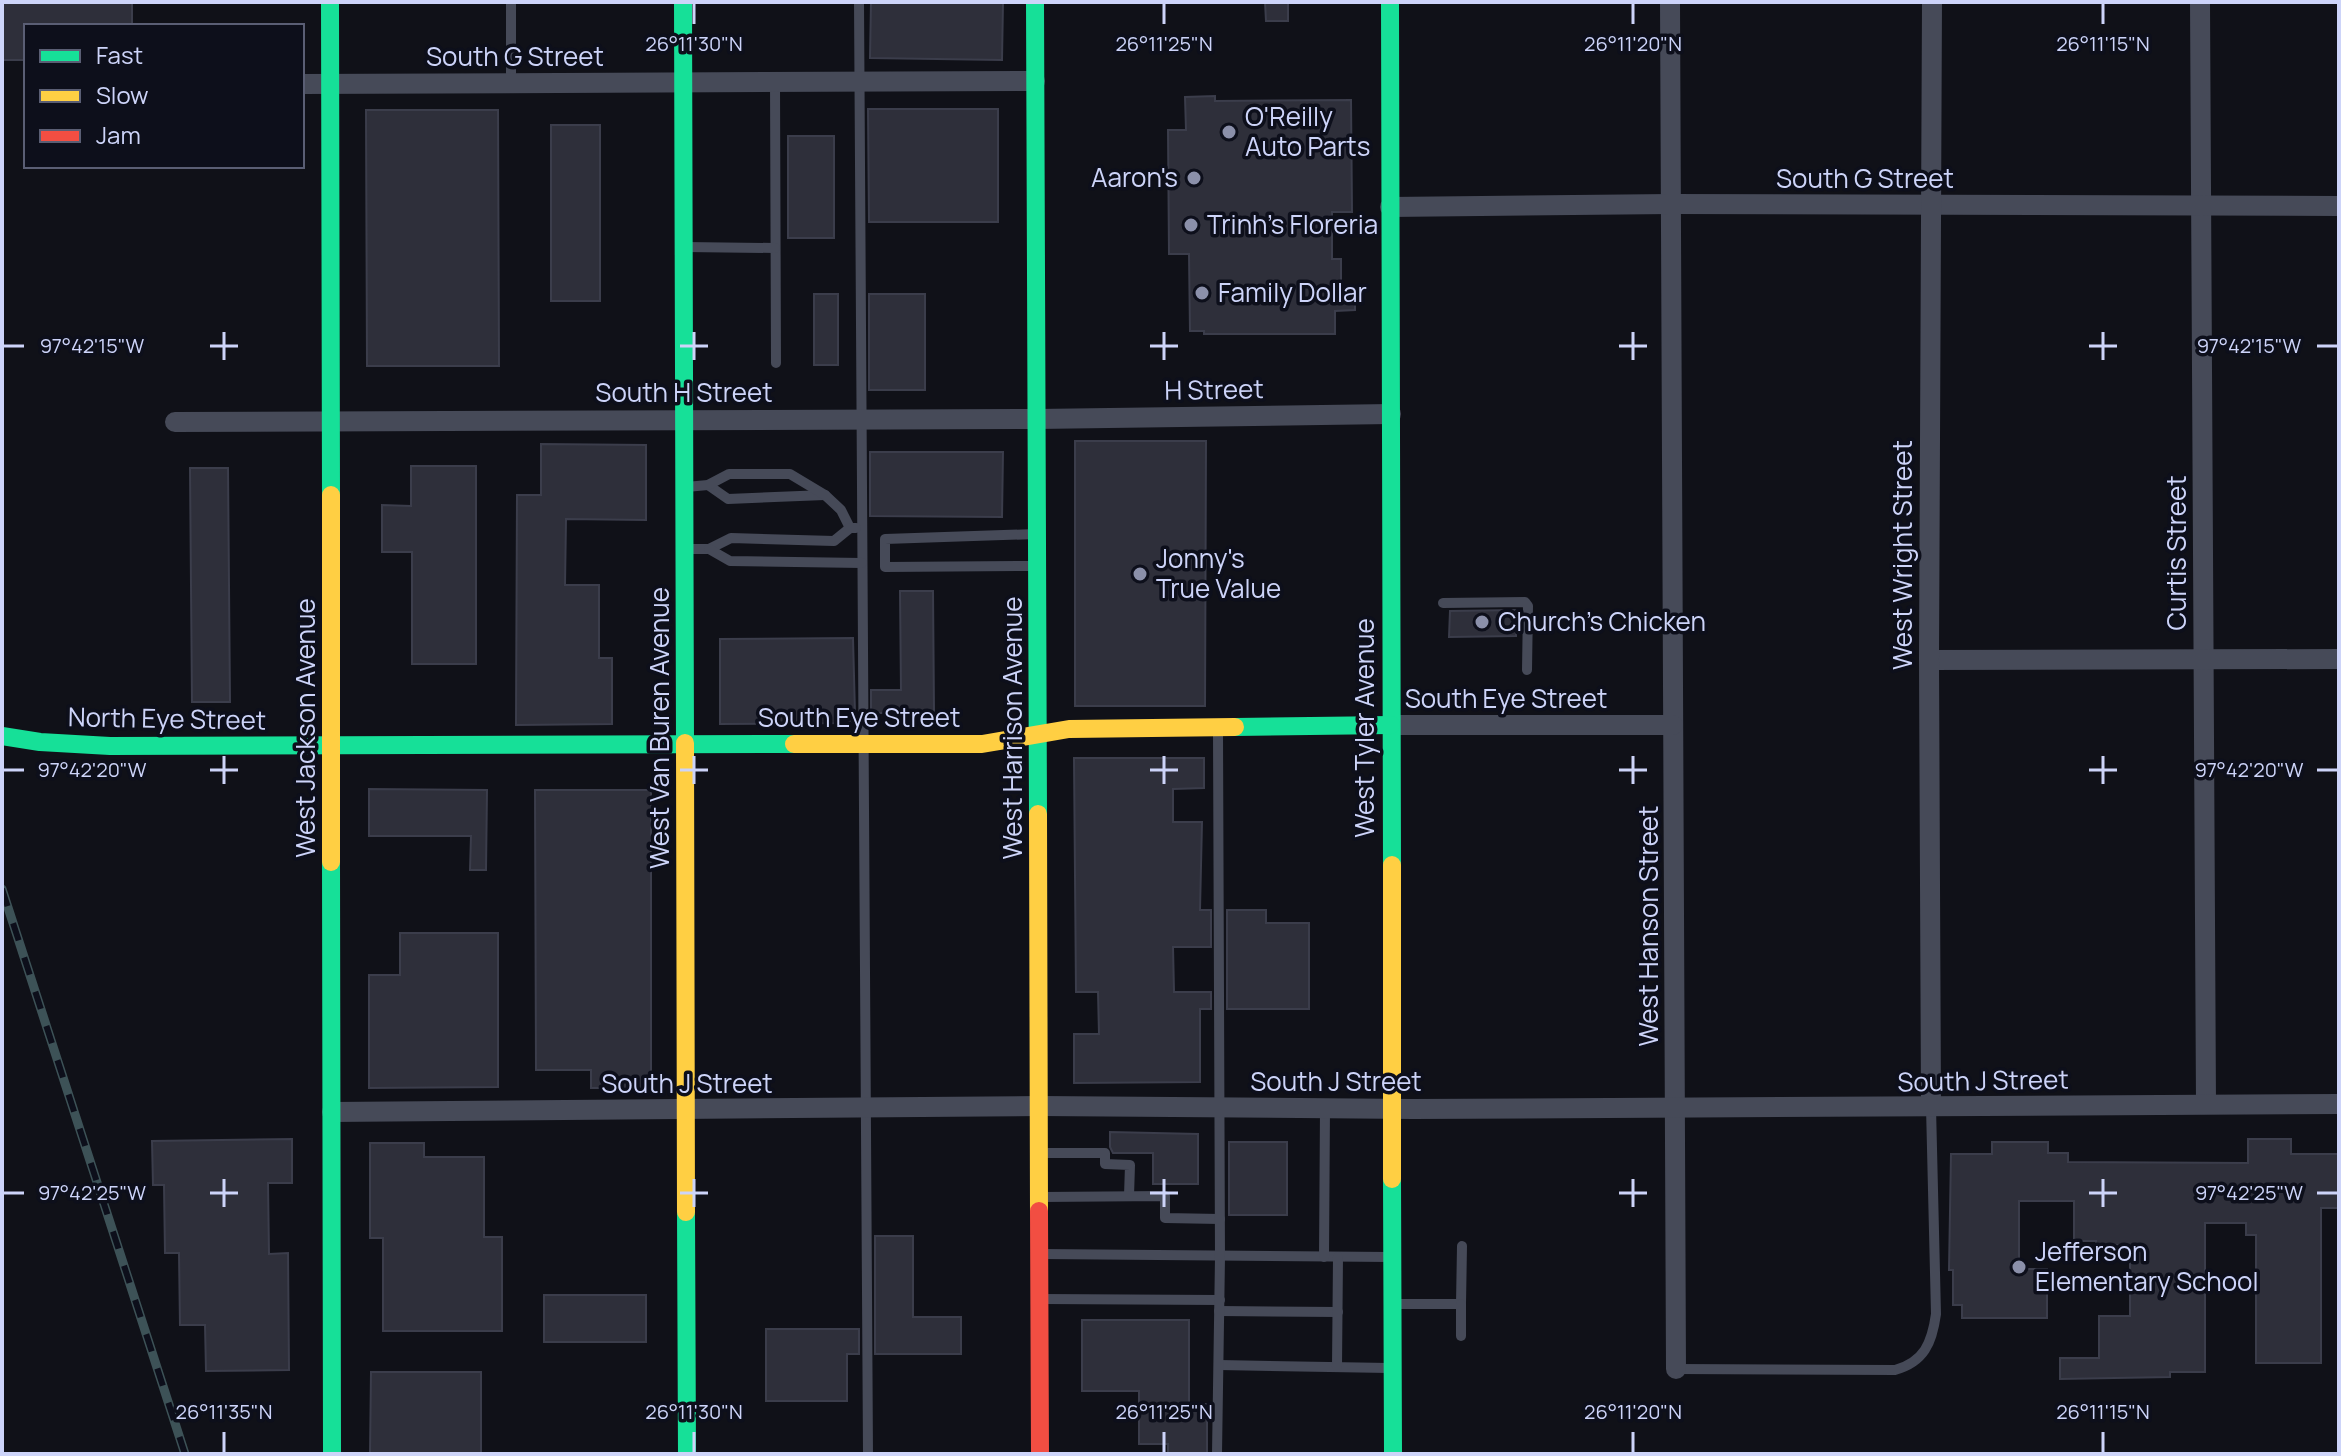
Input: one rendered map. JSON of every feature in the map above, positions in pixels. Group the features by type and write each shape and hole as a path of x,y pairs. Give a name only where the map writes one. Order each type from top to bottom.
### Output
{"street":[{"name":"West Jackson Avenue","path":"330,2 332,1454"},
{"name":"West Van Buren Avenue","path":"683,2 687,1454"},
{"name":"West Harrison Avenue","path":"1035,2 1040,1454"},
{"name":"West Tyler Avenue","path":"1390,2 1393,1454"},
{"name":"West Hanson Street","path":"1670,2 1676,1369"},
{"name":"West Wright Street","path":"1931,1107 1929,206 1932,2"},
{"name":"Curtis Street","path":"2200,2 2206,1104"},
{"name":"South G Street","path":"304,84 1035,81"},
{"name":"South G Street","path":"1390,207 1671,204 2339,206"},
{"name":"H Street","path":"1037,419 1391,414"},
{"name":"South H Street","path":"175,422 1037,419"},
{"path":"1929,660 2339,659"},
{"name":"South Eye Street","path":"332,747 982,744 1069,729 1673,725"},
{"name":"North Eye Street","path":"2,736 40,742 110,746 332,747"},
{"name":"South J Street","path":"332,1112 1040,1106 1676,1108 2339,1104"}],"lane":[{"path":"511,2 511,83"},
{"path":"859,2 861,419 856,528 862,559 868,1454"},
{"path":"775,82 776,363"},
{"path":"685,247 775,248"},
{"path":"685,487 708,485 729,474 790,474 825,495 856,528"},
{"path":"708,485 728,499 825,495"},
{"path":"685,549 709,549 731,538 834,541 856,528"},
{"path":"1038,534 885,539 885,567 1038,566"},
{"path":"709,549 730,561 862,559 885,555"},
{"path":"1443,603 1525,602 1528,606 1527,670"},
{"path":"1217,1454 1220,1257 1218,727"},
{"path":"1676,1369 1895,1370 1910,1366 1920,1358 1929,1346 1936,1314 1931,1107"},
{"path":"1324,1257 1325,1108"},
{"path":"1040,1153 1105,1153 1105,1164 1130,1165 1129,1196"},
{"path":"1040,1197 1165,1196 1165,1218 1220,1219"},
{"path":"1461,1336 1462,1246"},
{"path":"1040,1254 1393,1256"},
{"path":"1337,1367 1338,1257"},
{"path":"1040,1299 1338,1312"},
{"path":"1393,1304 1461,1304"},
{"path":"1219,1365 1393,1368"}],"building":[{"path":"2,2 132,2 132,24 24,24 24,60 2,60"},
{"path":"871,2 1003,2 1002,60 870,58"},
{"path":"1265,2 1288,2 1288,21 1266,21"},
{"path":"1215,96 1215,101 1351,100 1352,212 1332,212 1332,259 1341,259 1341,289 1355,289 1355,310 1335,311 1335,334 1204,334 1204,331 1190,331 1189,254 1169,254 1168,130 1186,130 1185,97"},
{"path":"868,109 998,109 998,222 869,222"},
{"path":"366,110 498,110 499,366 367,366"},
{"path":"551,125 600,125 600,301 551,301"},
{"path":"788,136 834,136 834,238 788,238"},
{"path":"814,294 838,294 838,365 814,365"},
{"path":"869,294 925,294 925,390 869,390"},
{"name":"Jonny's True Value","path":"1075,441 1206,441 1205,706 1075,706"},
{"path":"541,444 646,445 646,520 566,519 565,585 599,585 599,658 612,658 612,724 516,725 517,495 541,495"},
{"path":"870,452 1003,452 1002,517 870,516"},
{"path":"411,466 476,466 476,664 412,664 412,552 382,552 382,505 411,506"},
{"path":"190,468 228,468 230,702 192,702"},
{"path":"900,591 933,591 934,713 871,713 871,690 901,690"},
{"name":"Church's Chicken","path":"1516,610 1516,636 1449,637 1450,611"},
{"path":"853,638 853,723 720,724 720,639"},
{"path":"1074,758 1204,758 1204,788 1173,789 1173,822 1202,822 1200,910 1211,910 1211,947 1173,947 1174,992 1211,992 1211,1009 1200,1009 1200,1082 1074,1083 1074,1034 1099,1034 1098,992 1076,992"},
{"path":"369,789 487,790 486,870 470,870 471,836 369,836"},
{"path":"535,790 651,790 651,1088 591,1088 591,1070 536,1070"},
{"path":"1227,910 1266,910 1266,923 1309,923 1309,1009 1227,1009"},
{"path":"400,933 498,933 498,1087 369,1088 369,975 400,975"},
{"path":"1110,1132 1198,1134 1198,1184 1153,1184 1153,1153 1113,1153"},
{"path":"292,1139 292,1183 268,1183 269,1254 288,1253 289,1370 206,1371 205,1325 180,1325 179,1253 165,1253 164,1185 153,1185 152,1141"},
{"path":"2248,1139 2291,1139 2291,1154 2339,1154 2339,1208 2321,1208 2321,1363 2256,1363 2256,1235 2246,1235 2246,1223 2205,1223 2205,1372 2170,1372 2170,1377 2060,1379 2060,1358 2099,1358 2099,1316 2130,1316 2130,1245 2096,1245 2096,1241 2074,1241 2074,1201 2019,1201 2019,1269 2047,1269 2047,1318 1962,1318 1962,1305 1953,1305 1953,1270 1949,1270 1951,1154 1992,1154 1992,1142 2048,1142 2048,1153 2068,1153 2068,1162 2248,1163"},
{"path":"1229,1142 1287,1142 1287,1215 1229,1215"},
{"path":"370,1143 424,1143 424,1157 484,1157 484,1237 502,1237 502,1331 383,1331 383,1238 370,1238"},
{"path":"875,1236 913,1236 913,1317 961,1317 961,1354 875,1354"},
{"path":"544,1295 646,1295 646,1342 544,1342"},
{"path":"1082,1320 1189,1320 1189,1404 1207,1404 1207,1454 1168,1454 1168,1444 1139,1444 1139,1391 1082,1391"},
{"path":"766,1329 859,1329 859,1354 847,1354 847,1401 766,1401"},
{"path":"371,1372 481,1372 481,1454 370,1454"}],"railway":[{"path":"2,889 185,1454"}],"traffic: fast":[{"path":"330,2 331,495"},
{"path":"683,2 685,743"},
{"path":"1035,2 1038,814"},
{"path":"1390,2 1392,865"},
{"path":"1235,727 1391,725"},
{"path":"2,736 40,742 110,746 794,744"},
{"path":"331,862 332,1454"},
{"path":"1392,1179 1393,1454"},
{"path":"686,1212 687,1454"}],"traffic: slow":[{"path":"331,495 331,862"},
{"path":"794,744 982,744 1069,729 1235,727"},
{"path":"685,743 686,1212"},
{"path":"1038,814 1039,1211"},
{"path":"1392,865 1392,1179"}],"traffic: jam":[{"path":"1039,1211 1040,1454"}],"place":[{"name":"O'Reilly Auto Parts","path":"1229,132"},
{"name":"Aaron's","path":"1194,178"},
{"name":"Trinh's Floreria","path":"1191,225"},
{"name":"Family Dollar","path":"1202,293"},
{"name":"Jonny's True Value","path":"1140,574"},
{"name":"Church's Chicken","path":"1482,622"},
{"name":"Jefferson Elementary School","path":"2019,1267"}]}
